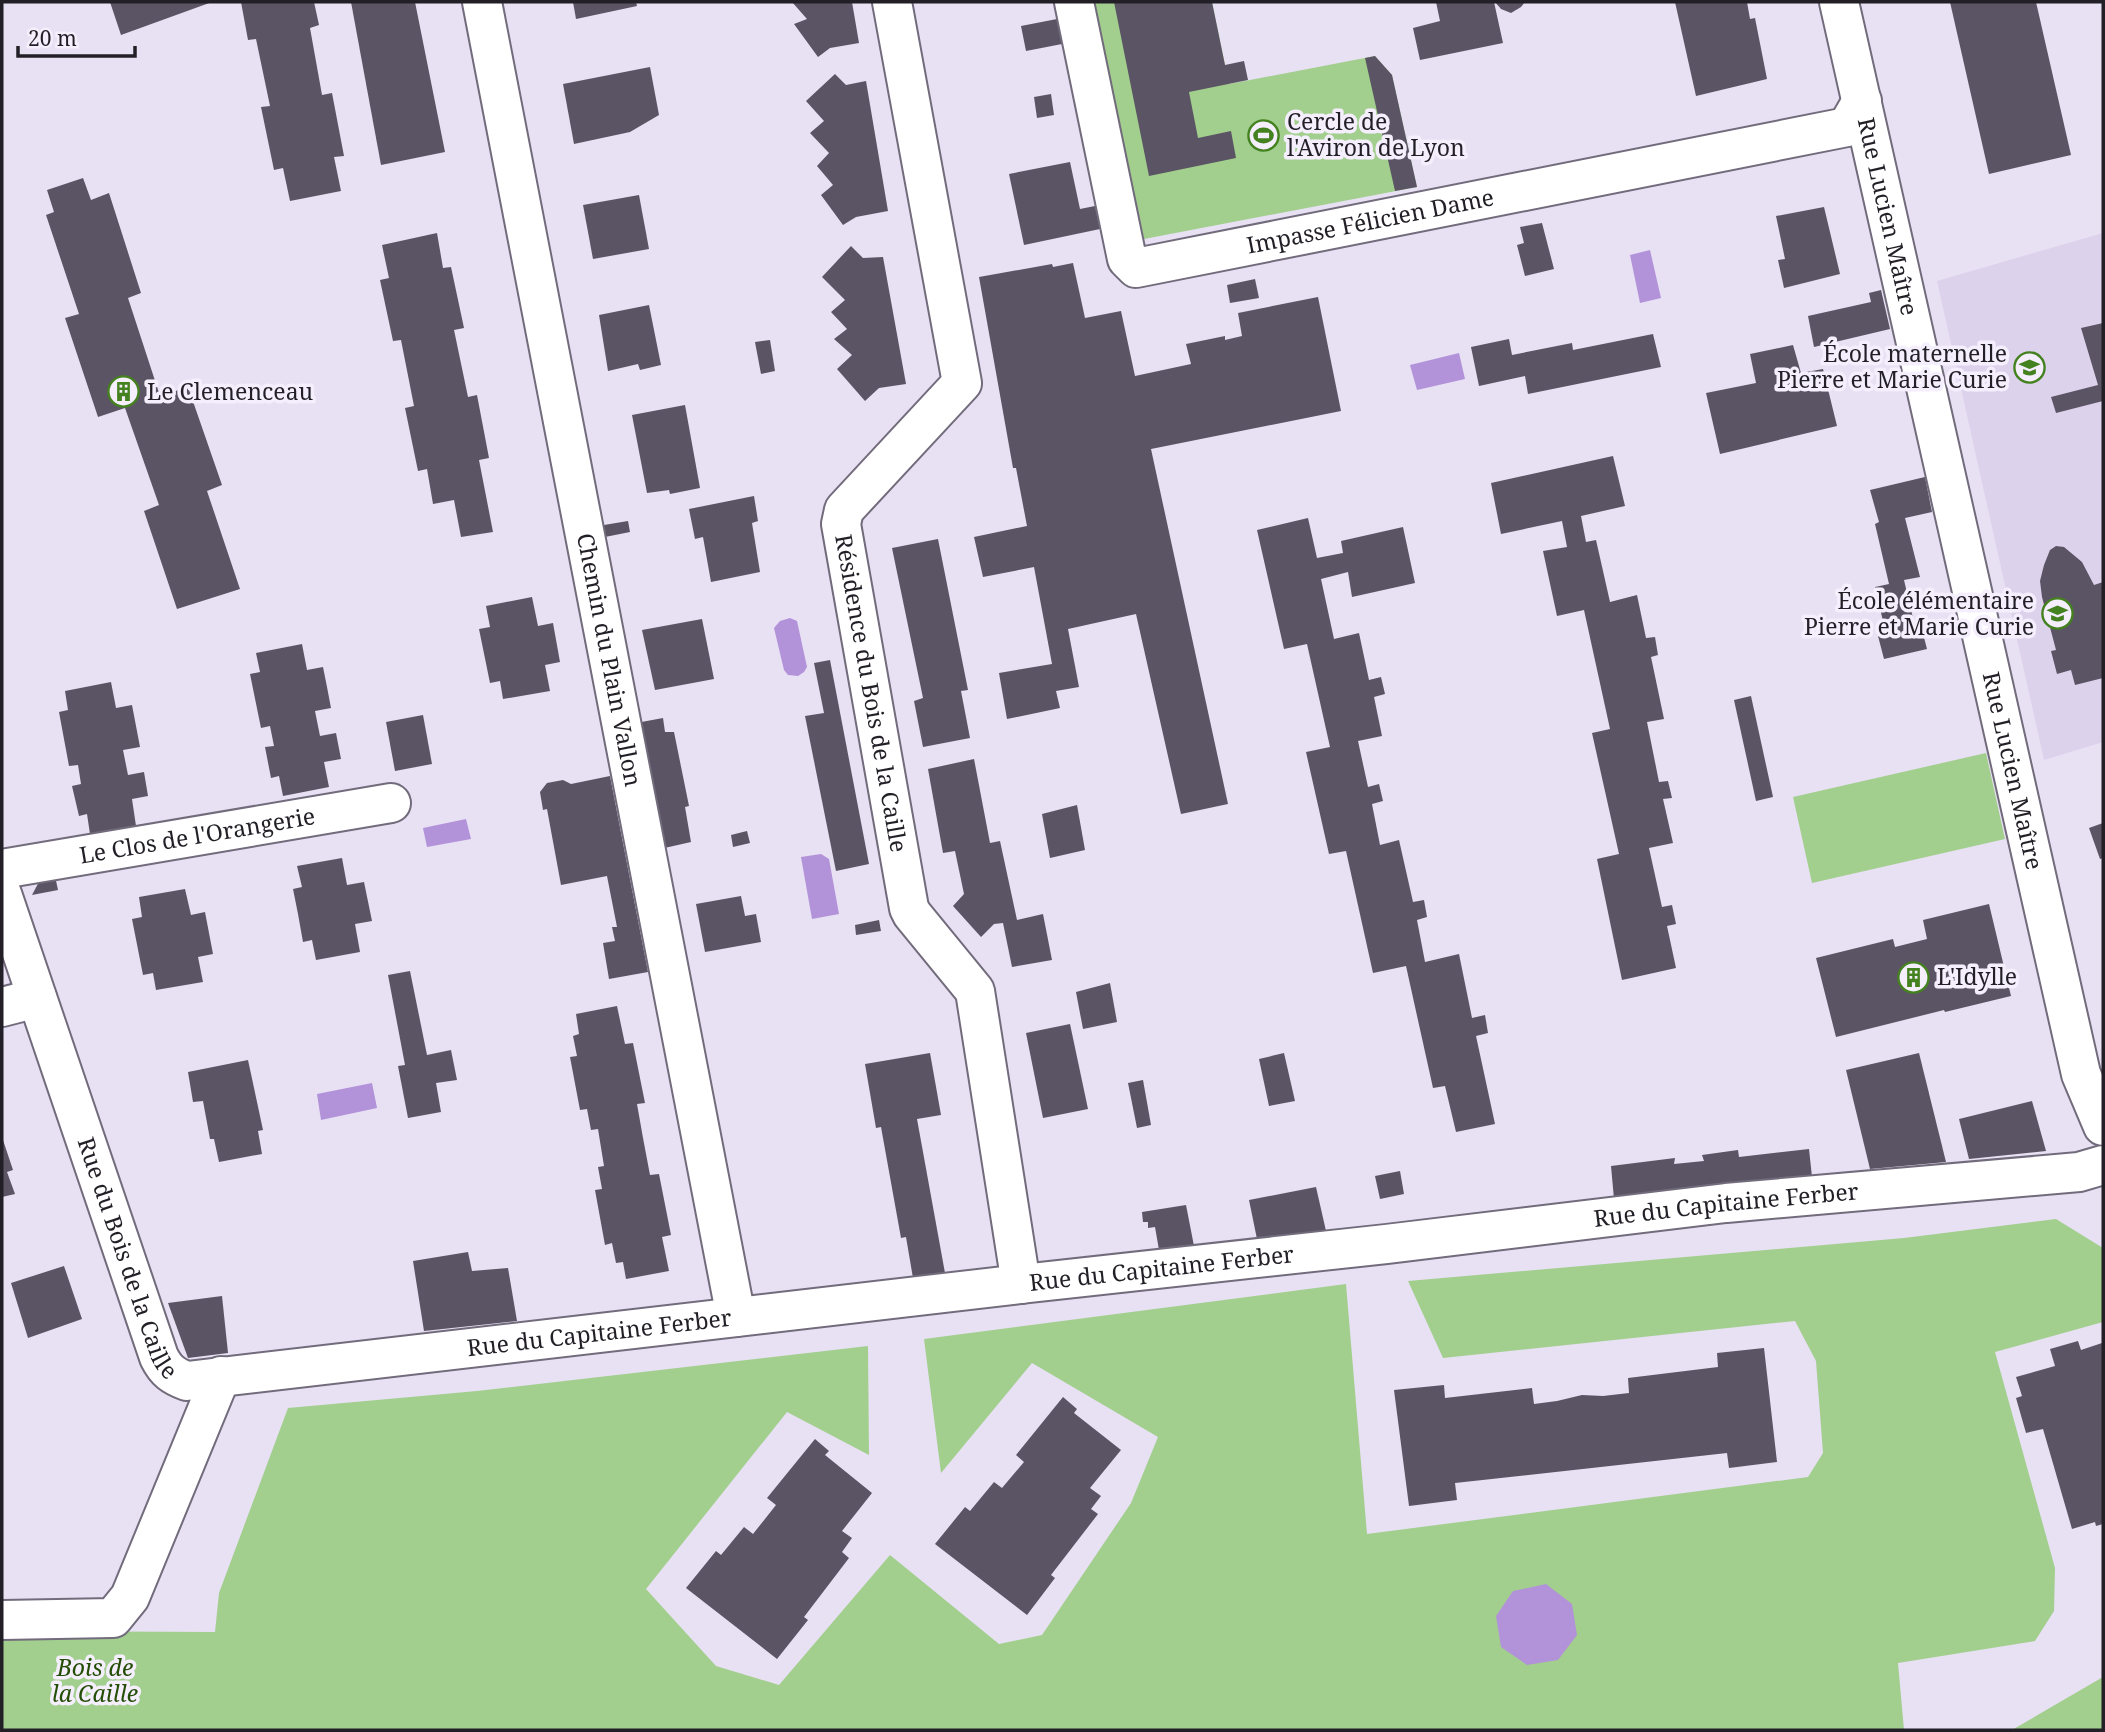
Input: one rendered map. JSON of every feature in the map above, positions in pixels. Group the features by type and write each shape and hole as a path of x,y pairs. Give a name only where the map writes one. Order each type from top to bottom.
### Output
{"street":[{"name":"Chemin du Plain Vallon","path":"482,2 736,1318"},
{"name":"Résidence du Bois de la Caille","path":"891,2 962,383 844,510 841,524 909,908 975,991 1021,1284"},
{"name":"Impasse Félicien Dame","path":"1074,2 1127,259 1136,268 1847,127 1861,101"},
{"name":"Rue Lucien Maître","path":"1839,2 2081,1074 2103,1126"},
{"name":"Le Clos de l'Orangerie","path":"2,869 391,803"},
{"name":"Rue du Bois de la Caille","path":"2,894 19,1003 163,1367 172,1376 187,1381 221,1376"},
{"name":"Rue du Capitaine Ferber","path":"221,1376 1726,1203 2079,1172 2103,1165"},
{"name":"Rue du Bois de la Caille","path":"2,1620 113,1618 130,1597 221,1376"}],"shaded area":[{"path":"2103,233 2103,742 2044,760 1937,281"},
{"path":"1650,250 1661,298 1640,303 1630,255"},
{"path":"1459,353 1465,379 1417,390 1410,365"},
{"path":"790,618 797,621 807,667 798,676 788,675 784,670 774,628 780,621"},
{"path":"466,819 471,839 427,847 423,828"},
{"path":"821,854 829,859 839,914 812,919 801,857"},
{"path":"372,1083 377,1108 321,1120 317,1094"},
{"path":"1546,1584 1572,1604 1577,1635 1558,1660 1527,1665 1501,1647 1496,1616 1513,1591"}],"green space":[{"name":"Cercle de l'Aviron de Lyon","path":"1093,2 1212,2 1229,84 1375,56 1392,75 1417,187 1144,239"},
{"path":"1986,753 2005,839 1812,883 1793,797"},
{"name":"Bois de la Caille","path":"2056,1219 2103,1248 2103,1322 1995,1352 2055,1568 2054,1611 2035,1641 1898,1663 1904,1730 2,1730 2,1631 215,1632 219,1593 288,1408 477,1391 868,1346 869,1455 787,1412 646,1589 716,1666 779,1685 890,1555 999,1644 1042,1635 1131,1503 1158,1437 1032,1363 941,1473 924,1339 1346,1284 1367,1534 1808,1477 1823,1453 1816,1361 1795,1321 1443,1358 1408,1281 1904,1238"},
{"path":"2103,1677 2103,1730 2012,1730"}],"building":[{"path":"110,2 212,2 121,35"},
{"path":"241,2 314,2 319,25 310,28 322,95 332,93 344,156 334,157 341,191 290,201 283,168 274,170 261,107 270,106 256,39 248,40"},
{"path":"351,2 415,2 445,152 381,165"},
{"path":"573,2 636,2 637,6 576,19"},
{"path":"792,2 852,2 859,43 830,48 818,57 794,24 807,19"},
{"path":"1114,2 1212,2 1225,65 1244,61 1248,80 1189,92 1198,138 1231,131 1236,158 1149,176"},
{"path":"1436,2 1494,2 1503,43 1420,60 1413,28 1440,21"},
{"path":"1495,2 1525,2 1511,13 1501,9"},
{"path":"1675,2 1747,2 1750,19 1755,18 1767,79 1696,96"},
{"path":"1950,2 2036,2 2071,155 1989,174"},
{"path":"1057,19 1062,44 1026,51 1021,26"},
{"path":"1375,56 1392,75 1417,187 1395,191 1365,58"},
{"path":"650,67 659,115 630,132 574,144 563,84"},
{"path":"835,74 846,85 866,81 888,211 856,217 843,225 821,195 833,185 817,166 829,153 810,133 824,121 806,101"},
{"path":"1051,94 1054,115 1037,118 1034,97"},
{"path":"1070,162 1080,209 1095,206 1100,229 1024,245 1009,174"},
{"name":"Le Clemenceau","path":"83,178 91,200 109,193 141,293 128,298 160,396 188,387 222,485 207,491 240,589 177,609 144,511 159,505 125,408 98,417 65,318 79,314 46,215 54,212 47,190"},
{"path":"639,195 649,249 593,259 583,205"},
{"path":"1824,207 1840,274 1784,288 1778,260 1785,259 1776,216"},
{"path":"1542,223 1554,269 1525,276 1517,245 1524,243 1520,227"},
{"path":"437,233 443,268 451,267 464,328 454,330 468,397 477,395 489,458 479,460 493,532 461,537 454,500 433,504 427,469 418,471 405,408 414,406 401,340 393,341 380,280 389,278 382,245"},
{"path":"851,246 863,258 883,257 906,384 879,388 865,401 837,369 852,355 834,339 847,329 831,312 845,300 822,277"},
{"path":"1073,263 1085,318 1121,311 1135,376 1191,364 1186,344 1225,336 1225,340 1242,336 1238,313 1318,297 1341,411 1151,449 1228,804 1181,814 1136,614 1068,629 1079,687 1056,691 1060,708 1007,719 999,673 1052,664 1034,567 983,577 974,537 1027,526 1016,468 1013,468 979,277 1052,264 1053,267"},
{"path":"1255,279 1259,298 1230,303 1227,285"},
{"path":"1881,290 1890,329 1814,347 1808,316 1871,302 1869,293"},
{"path":"649,305 661,365 640,370 638,364 608,371 599,315"},
{"path":"2103,323 2103,401 2056,413 2051,397 2098,385 2081,328"},
{"path":"1653,334 1661,367 1528,394 1525,376 1479,386 1471,347 1509,339 1512,355 1572,343 1573,350"},
{"path":"770,340 775,371 761,374 755,342"},
{"path":"1793,345 1801,373 1823,369 1837,426 1720,454 1706,393 1756,383 1750,354"},
{"path":"685,405 700,488 670,494 669,490 647,493 632,415"},
{"path":"1613,456 1625,506 1581,516 1586,542 1596,540 1610,602 1637,595 1646,638 1655,637 1658,655 1651,657 1664,719 1647,722 1659,782 1668,781 1672,798 1663,799 1673,843 1649,848 1662,907 1672,905 1676,924 1667,926 1676,968 1622,980 1597,859 1619,854 1592,733 1610,729 1584,610 1557,616 1543,551 1567,547 1562,521 1501,534 1491,483"},
{"path":"1925,477 1932,512 1905,518 1920,577 1904,580 1915,627 1921,626 1927,649 1884,659 1878,636 1886,634 1875,587 1889,584 1875,524 1879,522 1870,490"},
{"path":"754,496 758,521 752,523 760,572 711,582 703,537 695,539 689,509"},
{"path":"1308,518 1317,558 1343,553 1341,541 1403,527 1415,583 1352,597 1348,572 1321,579 1334,639 1359,633 1369,680 1381,677 1385,694 1374,697 1382,736 1358,741 1368,787 1379,784 1383,801 1372,804 1380,845 1399,840 1413,902 1424,900 1427,917 1417,920 1425,962 1459,954 1472,1018 1485,1015 1488,1033 1476,1036 1495,1124 1456,1132 1445,1086 1433,1088 1406,966 1373,973 1346,851 1329,854 1306,752 1330,747 1307,644 1284,649 1257,530"},
{"path":"628,521 630,532 600,538 598,526"},
{"path":"938,539 968,690 961,691 970,738 923,747 914,701 923,698 892,548"},
{"path":"2056,546 2064,547 2082,562 2094,585 2103,582 2103,678 2075,685 2071,670 2057,674 2051,651 2056,650 2042,597 2040,581 2044,565 2050,550"},
{"path":"532,597 538,626 553,623 560,662 545,665 550,691 503,699 500,681 490,683 479,629 490,627 486,606"},
{"path":"702,619 714,679 655,690 642,630"},
{"path":"302,644 307,670 323,667 327,687 331,708 315,711 320,736 336,733 341,759 324,762 329,787 283,796 279,776 271,778 265,747 274,746 270,726 261,728 250,674 260,672 256,653"},
{"path":"830,660 869,864 836,871 805,716 824,713 814,663"},
{"path":"111,682 116,708 132,705 140,747 123,750 128,775 144,772 148,796 132,799 136,826 90,834 87,814 79,816 72,786 81,784 78,765 69,766 59,712 68,710 65,691"},
{"path":"1751,696 1773,797 1756,801 1734,700"},
{"path":"423,715 432,764 395,771 386,722"},
{"path":"663,718 665,732 674,732 689,806 685,807 691,842 660,849 636,723"},
{"path":"974,759 990,843 1000,841 1017,920 1043,914 1052,960 1012,967 1003,923 994,924 981,937 953,906 964,894 955,851 943,853 928,769"},
{"path":"610,776 648,972 609,979 603,943 615,941 612,927 617,927 607,876 561,885 547,809 543,810 540,792 547,783 563,780 571,784"},
{"path":"1077,805 1085,850 1050,858 1042,814"},
{"path":"2103,823 2103,858 2100,859 2089,828"},
{"path":"747,831 750,843 733,847 731,835"},
{"path":"342,858 347,885 364,882 372,921 355,924 360,952 316,960 312,940 303,942 293,889 302,887 297,866"},
{"path":"55,876 58,890 32,895 41,878"},
{"path":"185,889 191,915 205,912 213,954 198,957 203,982 156,990 153,973 143,975 132,919 142,917 139,897"},
{"path":"741,896 745,916 756,914 761,942 705,952 696,904"},
{"name":"L'Idylle","path":"1989,904 2011,996 1836,1037 1816,958 1893,939 1895,947 1927,939 1923,920"},
{"path":"879,920 881,931 856,935 855,925"},
{"path":"410,971 427,1055 451,1050 457,1080 436,1083 441,1112 408,1118 398,1066 405,1065 388,975"},
{"path":"1110,983 1117,1022 1083,1029 1076,992"},
{"path":"617,1006 625,1044 633,1043 645,1103 637,1104 650,1175 659,1174 671,1235 662,1237 669,1271 626,1279 623,1262 616,1263 612,1243 605,1245 595,1190 602,1189 598,1167 604,1166 598,1129 591,1130 587,1109 580,1110 570,1057 577,1056 573,1036 579,1034 576,1014"},
{"path":"1070,1024 1088,1109 1043,1118 1026,1033"},
{"path":"930,1053 941,1115 917,1119 945,1273 913,1278 906,1237 901,1238 881,1127 876,1128 865,1064"},
{"path":"1284,1053 1295,1101 1269,1106 1259,1059"},
{"path":"1919,1053 1946,1162 1870,1169 1846,1070"},
{"path":"248,1060 263,1130 258,1131 262,1154 219,1162 214,1139 210,1139 203,1101 193,1102 188,1072"},
{"path":"1143,1080 1151,1125 1137,1128 1128,1083"},
{"path":"2032,1101 2046,1151 1969,1159 1959,1119"},
{"path":"2,1137 13,1170 7,1172 15,1194 2,1197"},
{"path":"1809,1149 1812,1177 1614,1199 1611,1166 1675,1158 1674,1164 1704,1161 1702,1155 1738,1150 1739,1157"},
{"path":"1400,1171 1404,1194 1380,1199 1375,1176"},
{"path":"1316,1187 1326,1231 1257,1239 1249,1200"},
{"path":"1186,1205 1194,1246 1159,1250 1155,1227 1148,1228 1148,1222 1143,1222 1142,1212"},
{"path":"468,1252 472,1271 508,1268 517,1321 424,1331 413,1261"},
{"path":"64,1266 82,1319 28,1338 11,1283"},
{"path":"222,1296 228,1353 188,1358 168,1303"},
{"path":"2078,1341 2081,1350 2102,1343 2103,1346 2103,1524 2096,1526 2095,1522 2072,1529 2043,1429 2026,1433 2016,1398 2022,1396 2016,1377 2055,1366 2050,1349"},
{"path":"1764,1348 1777,1462 1729,1468 1727,1453 1455,1483 1457,1500 1409,1506 1394,1390 1444,1385 1445,1398 1532,1388 1534,1404 1582,1395 1629,1393 1628,1378 1718,1367 1717,1353"},
{"path":"1063,1397 1077,1409 1074,1413 1121,1450 1090,1488 1101,1496 1091,1509 1098,1514 1051,1575 1055,1578 1027,1615 935,1544 965,1507 970,1511 994,1482 1002,1488 1024,1462 1016,1455"},
{"path":"815,1439 829,1451 825,1455 872,1493 842,1531 852,1538 842,1552 849,1558 804,1617 808,1620 777,1659 686,1588 716,1551 721,1555 744,1527 753,1534 776,1505 767,1498"}],"place":[{"name":"Cercle de l'Aviron de Lyon","path":"1264,135"},
{"name":"École maternelle Pierre et Marie Curie","path":"2030,367"},
{"name":"Le Clemenceau","path":"124,392"},
{"name":"École élémentaire Pierre et Marie Curie","path":"2057,614"},
{"name":"L'Idylle","path":"1914,977"}]}
